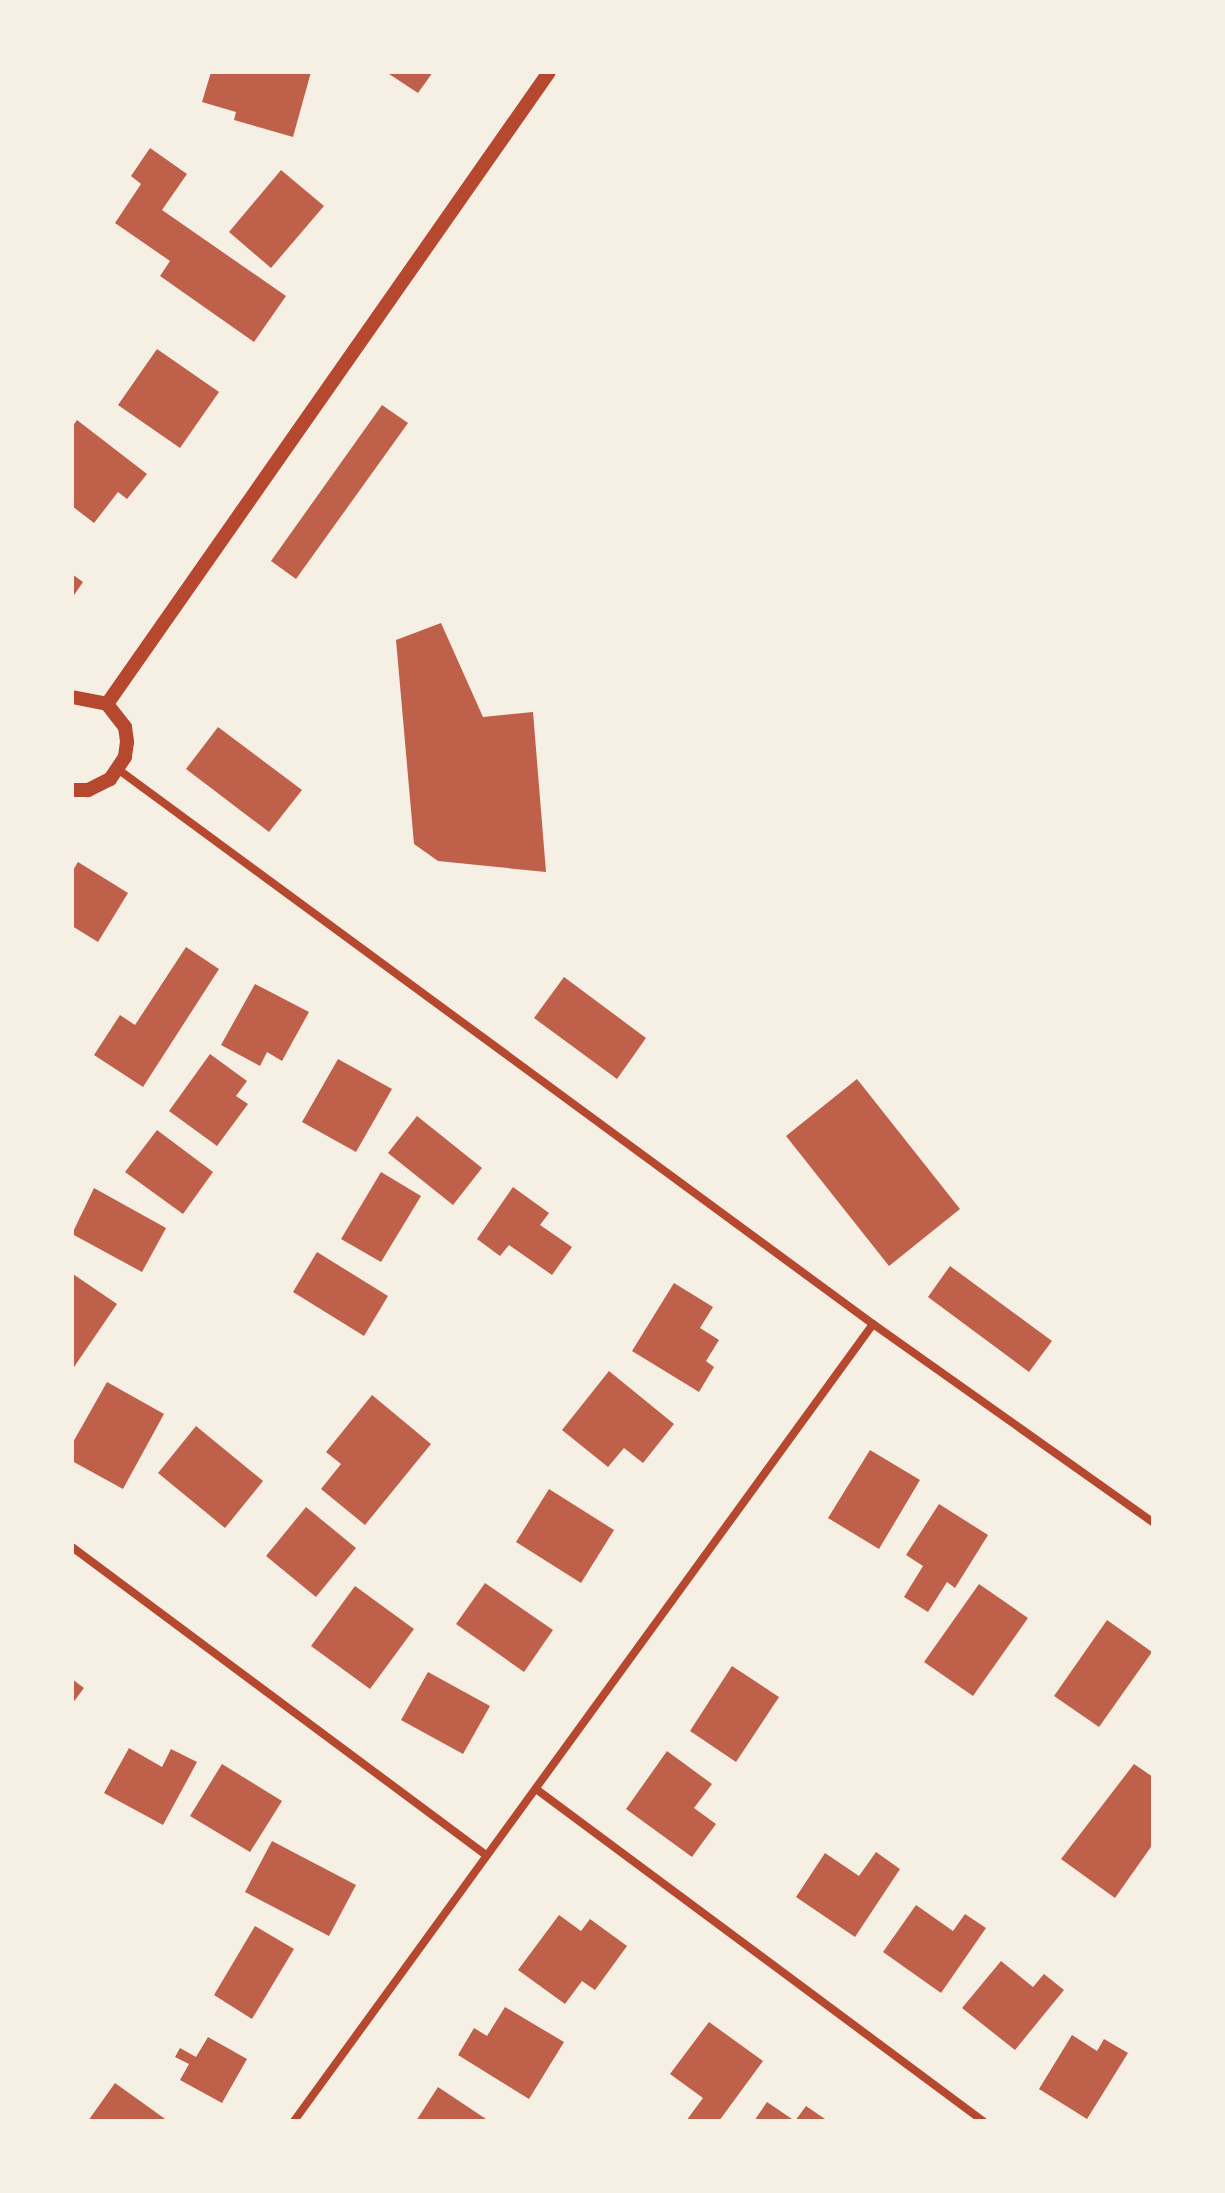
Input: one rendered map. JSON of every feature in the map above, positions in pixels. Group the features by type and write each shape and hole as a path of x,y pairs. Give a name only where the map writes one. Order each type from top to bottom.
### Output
{"street":[{"path":"107,704 549,72"},
{"path":"72,697 107,704 125,727 125,757 119,770 100,786 72,790"},
{"path":"119,770 873,1324 1153,1522"},
{"path":"294,2121 873,1324"},
{"path":"72,1547 486,1855"},
{"path":"536,1789 983,2121"}],"building":[{"path":"211,72 311,72 293,137 234,120 236,112 202,102"},
{"path":"386,72 433,72 418,93"},
{"path":"150,148 187,174 162,210 286,296 254,342 160,276 170,261 115,223 141,184 131,176"},
{"path":"281,170 324,206 271,268 229,232"},
{"path":"157,349 219,392 180,448 118,405"},
{"path":"382,405 408,423 296,579 271,561"},
{"path":"77,420 147,474 127,499 118,492 94,523 72,506 72,427"},
{"path":"72,574 83,582 72,598"},
{"path":"441,623 483,717 533,712 546,872 438,861 414,844 396,640"},
{"path":"218,727 302,790 269,832 186,769"},
{"path":"78,862 128,893 98,942 72,926 72,872"},
{"path":"186,947 219,969 143,1087 94,1055 120,1015 135,1025"},
{"path":"564,977 646,1038 617,1079 534,1018"},
{"path":"255,984 309,1012 282,1061 267,1052 260,1066 221,1045"},
{"path":"210,1054 247,1081 236,1096 248,1104 217,1146 169,1111"},
{"path":"338,1059 392,1089 356,1152 302,1122"},
{"path":"857,1079 960,1209 889,1266 786,1136"},
{"path":"417,1116 482,1168 453,1205 388,1153"},
{"path":"157,1130 213,1172 183,1214 125,1172"},
{"path":"381,1172 421,1196 381,1262 341,1239"},
{"path":"513,1187 549,1213 540,1225 572,1247 552,1275 509,1245 500,1256 477,1239"},
{"path":"94,1188 166,1228 142,1272 72,1234"},
{"path":"317,1252 388,1296 364,1336 293,1292"},
{"path":"950,1266 1052,1341 1029,1372 928,1297"},
{"path":"72,1276 117,1304 72,1370"},
{"path":"674,1283 713,1307 700,1328 719,1340 706,1361 714,1367 699,1392 632,1351"},
{"path":"609,1371 674,1424 643,1463 624,1448 608,1467 562,1430"},
{"path":"107,1382 164,1414 123,1489 72,1461 72,1444"},
{"path":"372,1395 431,1444 365,1525 321,1489 341,1464 326,1452"},
{"path":"196,1426 263,1481 225,1528 158,1473"},
{"path":"870,1450 920,1480 879,1549 828,1518"},
{"path":"549,1489 614,1530 581,1583 516,1542"},
{"path":"939,1504 988,1535 955,1588 947,1582 928,1612 904,1597 923,1566 906,1555"},
{"path":"306,1507 356,1548 316,1597 266,1556"},
{"path":"485,1583 553,1630 524,1672 456,1624"},
{"path":"979,1584 1028,1618 973,1696 924,1662"},
{"path":"355,1586 414,1629 370,1689 311,1646"},
{"path":"1107,1620 1152,1652 1099,1727 1054,1696"},
{"path":"732,1666 779,1697 736,1762 690,1731"},
{"path":"428,1672 490,1706 463,1754 401,1720"},
{"path":"72,1679 84,1688 72,1704"},
{"path":"129,1748 162,1767 171,1749 197,1762 163,1825 104,1793"},
{"path":"667,1751 712,1784 694,1808 716,1824 692,1857 626,1809"},
{"path":"222,1764 282,1801 250,1852 190,1816"},
{"path":"1134,1764 1153,1777 1153,1844 1115,1898 1061,1859"},
{"path":"272,1841 356,1885 329,1936 245,1892"},
{"path":"876,1852 900,1869 855,1937 796,1897 825,1853 859,1876"},
{"path":"916,1905 953,1931 965,1914 986,1928 941,1993 883,1952"},
{"path":"559,1915 581,1931 590,1919 627,1946 595,1990 582,1981 565,2004 518,1970"},
{"path":"255,1926 294,1949 252,2019 214,1995"},
{"path":"1001,1961 1033,1987 1044,1974 1064,1990 1015,2050 962,2008"},
{"path":"505,2007 564,2042 529,2099 458,2055 474,2028 487,2036"},
{"path":"709,2022 763,2061 719,2121 686,2121 703,2098 670,2074"},
{"path":"1072,2035 1097,2051 1104,2039 1128,2053 1087,2119 1039,2089"},
{"path":"208,2037 247,2059 222,2103 180,2080 189,2064 175,2057 180,2048 196,2057"},
{"path":"115,2083 168,2121 88,2121"},
{"path":"438,2087 489,2121 416,2121"},
{"path":"767,2102 795,2121 754,2121"},
{"path":"806,2106 828,2121 795,2121"}]}
